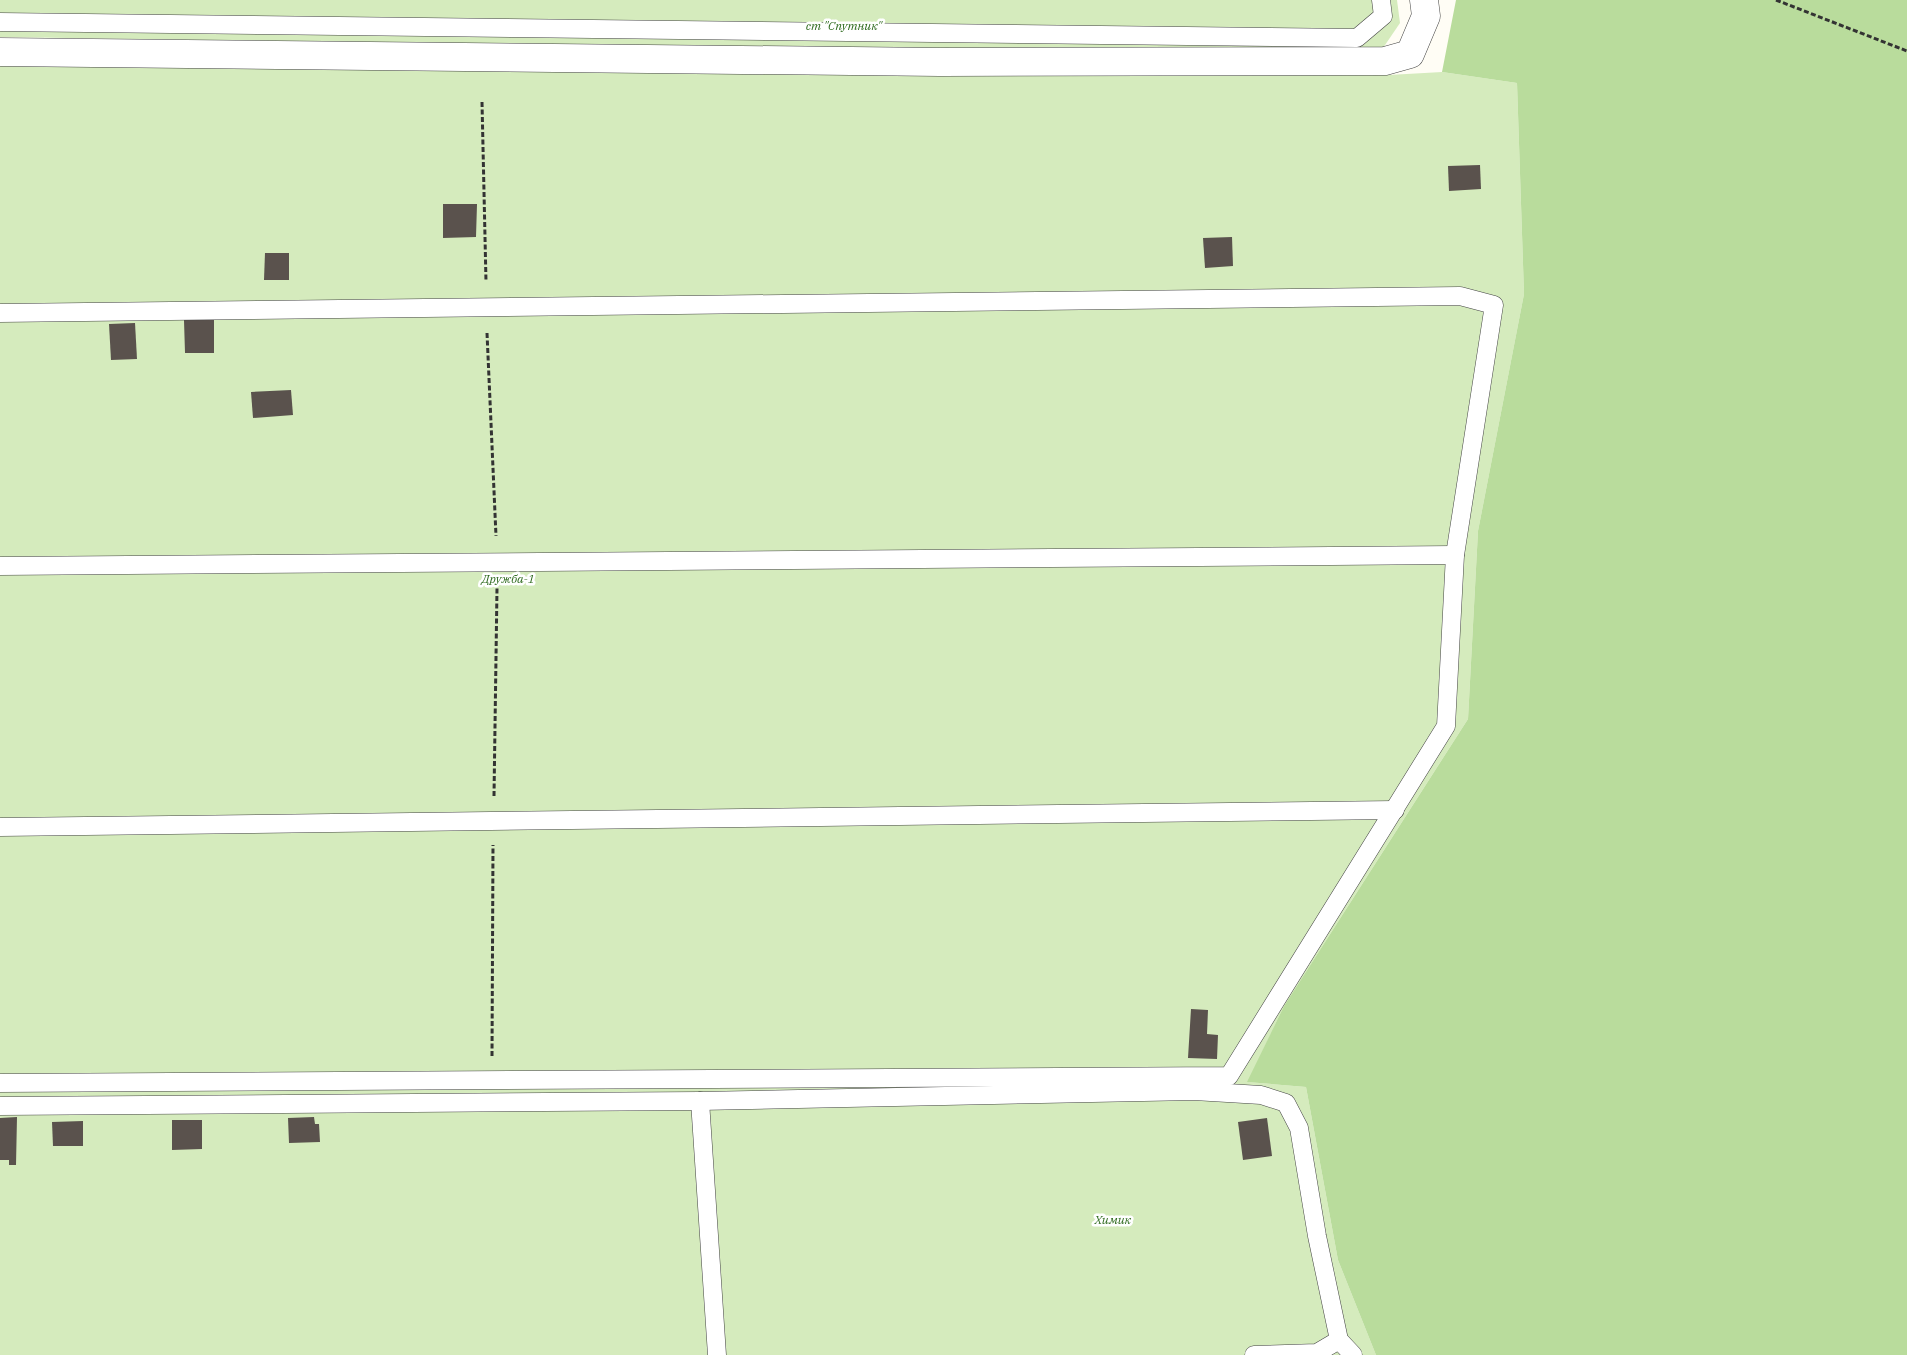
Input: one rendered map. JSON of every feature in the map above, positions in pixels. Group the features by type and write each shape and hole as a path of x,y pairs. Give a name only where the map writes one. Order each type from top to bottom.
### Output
{"street":[{"path":"0,52 940,62 1385,62 1410,54 1426,16 1424,0"}],"lane":[{"path":"0,22 1357,38 1384,16 1381,0"},
{"path":"0,312 1460,296 1494,305 1455,555 1446,726 1229,1076 0,1083"},
{"path":"0,566 1455,555"},
{"path":"0,827 1395,810"},
{"path":"0,1106 700,1101 1194,1091 1261,1095 1286,1104 1299,1128 1317,1236 1339,1340 1353,1355"},
{"path":"700,1101 717,1355"},
{"path":"1254,1355 1317,1353 1339,1340"}],"path":[{"path":"1776,0 1907,51"},
{"path":"482,102 486,307 497,562 492,1080"}],"green space":[{"name":"ст \"Спутник\"","path":"0,0 1397,0 1400,23 1383,48 936,51 0,37"},
{"path":"1456,0 1907,0 1907,1355 1376,1355 1338,1260 1306,1087 1247,1082 1284,1006 1468,719 1478,531 1524,294 1517,83 1442,72"},
{"name":"Дружба-1","path":"0,64 945,74 1389,75 1442,72 1517,83 1524,294 1478,531 1468,719 1284,1006 1248,1082 1306,1087 1338,1260 1376,1355 0,1355"}],"building":[{"path":"1480,165 1481,189 1449,191 1448,166"},
{"path":"443,204 477,204 476,237 443,238"},
{"path":"1232,237 1233,266 1205,268 1203,238"},
{"path":"265,253 289,253 289,280 264,280"},
{"path":"184,320 214,320 214,353 185,353"},
{"path":"135,323 137,359 111,360 109,324"},
{"path":"291,390 293,415 253,418 251,392"},
{"path":"1191,1009 1208,1010 1207,1034 1218,1035 1217,1059 1188,1058"},
{"path":"17,1117 16,1165 9,1165 9,1160 0,1160 0,1118"},
{"path":"314,1117 315,1124 319,1124 320,1142 289,1143 288,1118"},
{"path":"1267,1118 1272,1156 1243,1160 1238,1122"},
{"path":"172,1120 202,1120 202,1149 172,1150"},
{"path":"83,1121 83,1146 53,1146 52,1122"}],"park label":[{"name":"Химик","path":"1113,1219"}]}
